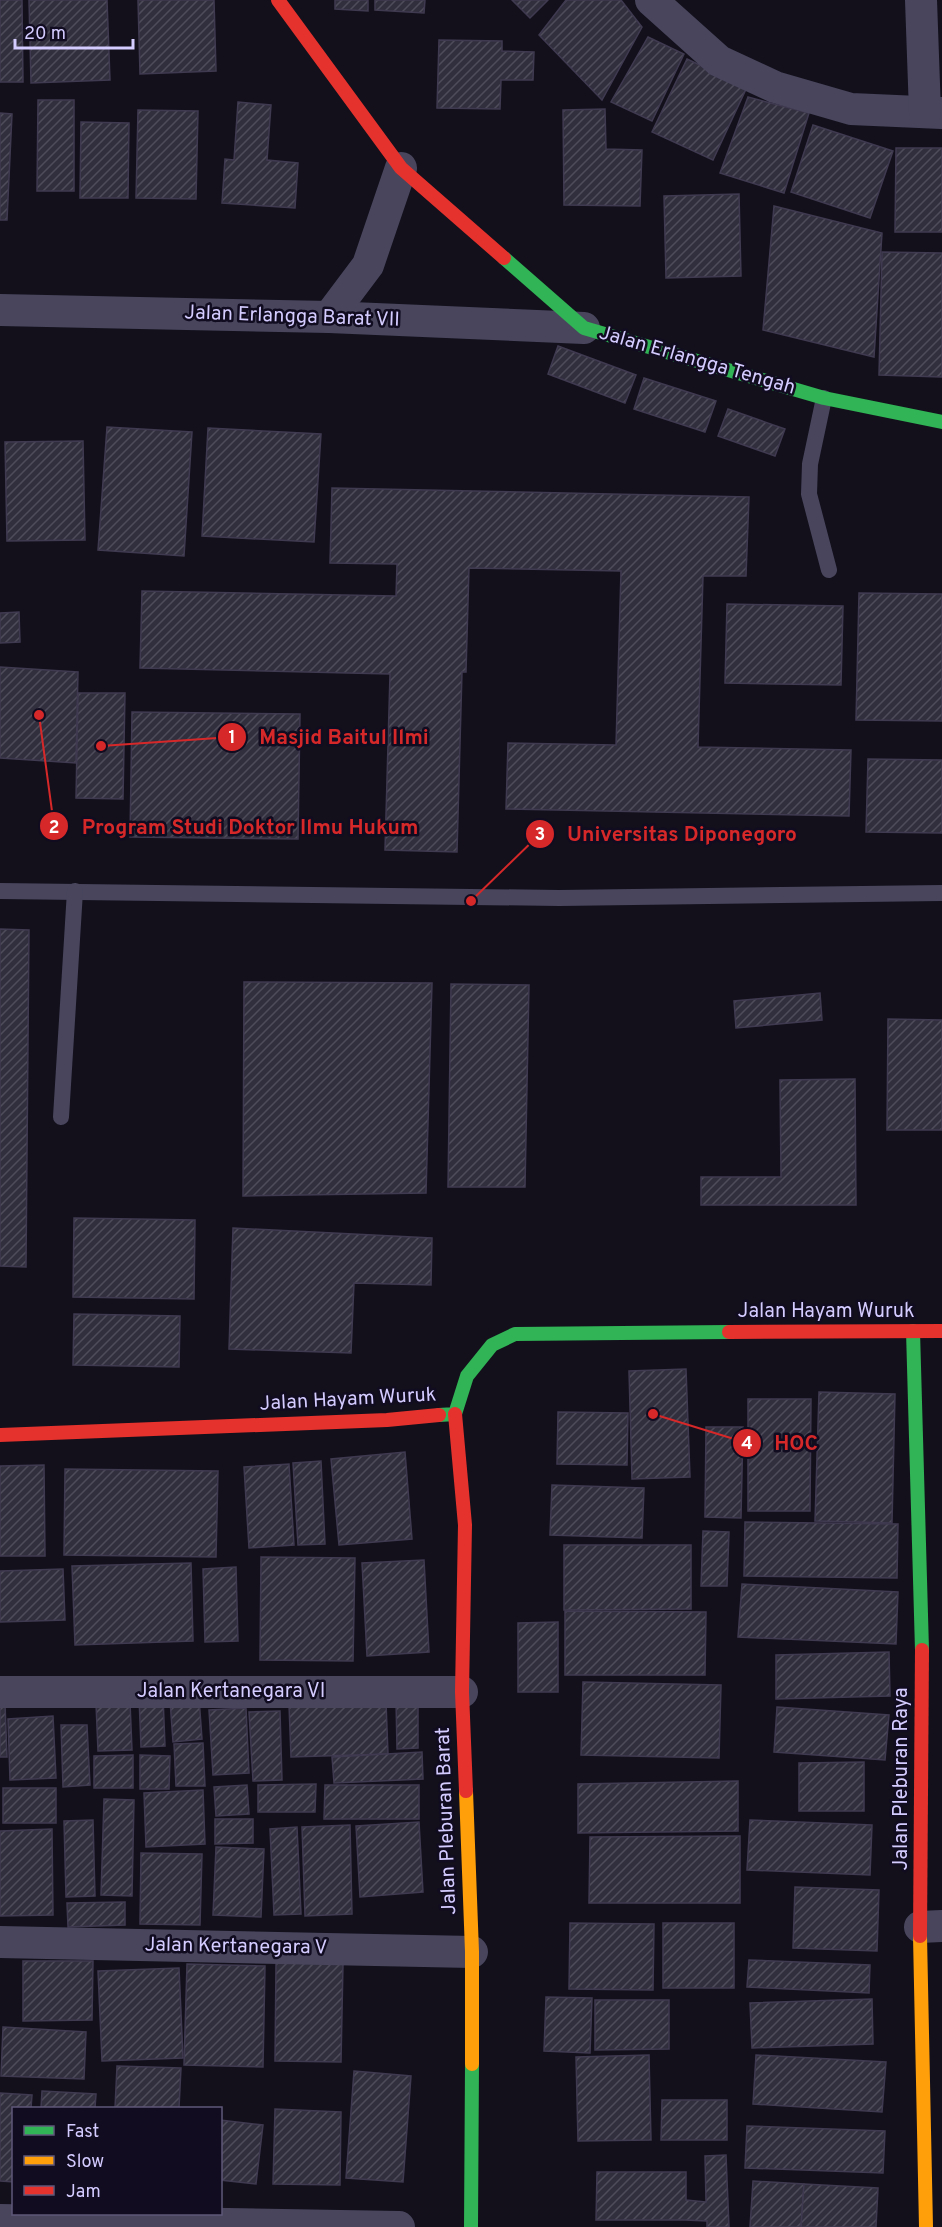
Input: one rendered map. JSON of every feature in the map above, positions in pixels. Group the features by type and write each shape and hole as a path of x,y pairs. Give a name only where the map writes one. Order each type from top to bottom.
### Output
{"street":[{"name":"Jalan Erlangga Tengah","path":"278,0 401,168 584,328 824,398 942,422"},
{"path":"651,0 719,60 775,87 851,109 933,113 921,0"},
{"path":"329,317 368,265 401,168"},
{"name":"Jalan Erlangga Barat VII","path":"0,310 329,317 584,328"},
{"name":"Jalan Pleburan Raya","path":"913,1331 932,1693 931,1927 934,2146 926,2227"},
{"name":"Jalan Hayam Wuruk","path":"0,1435 387,1420 455,1414 467,1376 492,1346 515,1334 942,1331"},
{"name":"Jalan Pleburan Barat","path":"455,1414 465,1525 462,1692 472,1952 471,2227"},
{"name":"Jalan Kertanegara VI","path":"0,1692 462,1692"},
{"name":"Jalan Kertanegara V","path":"0,1942 472,1952"},
{"path":"0,2220 399,2227"}],"lane":[{"path":"824,398 810,464 809,494 829,570"},
{"path":"0,891 559,898 942,893"},
{"path":"61,1117 75,891"}],"building":[{"path":"0,0 22,0 23,82 0,82"},
{"path":"29,0 107,0 110,80 31,83"},
{"path":"138,0 214,0 216,71 140,74"},
{"path":"335,0 368,0 368,11 335,9"},
{"path":"375,0 425,0 424,13 375,10"},
{"path":"512,0 548,0 530,18"},
{"path":"566,0 621,0 642,27 602,100 539,35"},
{"path":"648,37 684,54 652,121 611,102"},
{"path":"439,40 502,41 502,51 534,52 533,80 501,80 500,109 437,108"},
{"path":"687,59 747,87 713,160 652,132"},
{"path":"748,97 809,113 784,193 720,173"},
{"path":"38,100 74,100 74,191 37,191"},
{"path":"238,102 271,105 267,160 298,163 295,208 222,203 225,159 234,160"},
{"path":"605,109 606,149 642,150 640,206 564,205 563,110"},
{"path":"138,110 198,111 196,199 136,198"},
{"path":"0,113 12,114 7,220 0,220"},
{"path":"81,122 129,123 128,198 80,198"},
{"path":"813,125 893,151 870,218 791,192"},
{"path":"896,148 942,148 942,232 895,232"},
{"path":"739,194 741,276 666,278 664,196"},
{"path":"774,206 882,233 874,357 763,330"},
{"path":"882,252 942,253 942,377 879,375"},
{"path":"558,346 636,375 625,403 548,374"},
{"path":"644,378 716,401 705,432 634,409"},
{"path":"728,409 785,429 775,456 718,436"},
{"path":"107,427 192,432 184,556 98,550"},
{"path":"208,428 321,434 314,542 202,536"},
{"path":"83,441 85,540 7,541 5,442"},
{"path":"332,488 749,497 746,576 703,576 698,747 851,750 849,816 506,809 508,743 616,745 621,571 469,568 466,672 462,672 457,852 385,850 390,674 140,668 142,591 396,596 397,564 330,563"},
{"path":"859,593 942,594 942,721 856,720"},
{"path":"727,604 843,606 841,685 725,683"},
{"path":"19,612 20,642 0,643 0,613"},
{"path":"0,667 78,672 76,763 0,758"},
{"path":"78,693 125,693 123,799 76,798"},
{"path":"132,712 300,714 298,839 130,837"},
{"path":"868,759 942,760 942,833 866,832"},
{"path":"0,929 29,930 26,1267 0,1266"},
{"path":"244,982 432,983 426,1193 243,1196"},
{"path":"451,984 529,985 525,1187 448,1187"},
{"path":"820,993 822,1020 736,1028 734,1001"},
{"path":"888,1019 942,1020 942,1130 887,1130"},
{"path":"855,1079 856,1205 701,1205 701,1177 781,1177 780,1080"},
{"path":"74,1218 195,1220 194,1299 73,1297"},
{"path":"233,1228 432,1238 431,1285 354,1283 351,1353 229,1349"},
{"path":"74,1314 180,1316 179,1367 73,1365"},
{"path":"686,1369 690,1477 632,1479 629,1371"},
{"path":"819,1392 895,1394 892,1523 815,1521"},
{"path":"748,1399 811,1399 810,1511 748,1511"},
{"path":"558,1412 628,1413 627,1465 557,1464"},
{"path":"706,1427 743,1427 741,1518 705,1517"},
{"path":"405,1452 412,1539 339,1545 331,1459"},
{"path":"321,1461 325,1544 298,1545 293,1463"},
{"path":"289,1464 294,1545 249,1548 244,1467"},
{"path":"44,1465 45,1556 0,1556 0,1466"},
{"path":"65,1469 218,1471 216,1557 64,1555"},
{"path":"552,1485 644,1488 642,1538 550,1535"},
{"path":"745,1522 898,1524 897,1578 744,1576"},
{"path":"703,1531 729,1532 727,1586 701,1586"},
{"path":"564,1545 691,1545 691,1609 564,1610"},
{"path":"261,1557 355,1558 353,1661 260,1660"},
{"path":"424,1560 429,1652 367,1656 362,1563"},
{"path":"191,1563 193,1641 75,1645 72,1566"},
{"path":"236,1567 238,1641 205,1642 203,1569"},
{"path":"63,1569 65,1620 0,1622 0,1571"},
{"path":"742,1584 898,1592 896,1644 738,1637"},
{"path":"565,1611 706,1612 705,1675 565,1675"},
{"path":"558,1622 558,1692 518,1692 518,1623"},
{"path":"889,1652 890,1696 776,1699 776,1655"},
{"path":"583,1682 721,1685 719,1758 581,1755"},
{"path":"163,1696 165,1746 141,1747 139,1697"},
{"path":"199,1698 202,1739 173,1742 170,1700"},
{"path":"396,1701 418,1701 418,1748 397,1749"},
{"path":"130,1702 132,1750 98,1751 96,1704"},
{"path":"386,1702 388,1754 291,1757 289,1705"},
{"path":"0,1704 5,1704 7,1757 0,1757"},
{"path":"777,1707 889,1715 885,1760 774,1752"},
{"path":"246,1708 249,1773 213,1775 209,1710"},
{"path":"280,1711 282,1780 253,1781 249,1712"},
{"path":"53,1716 56,1778 10,1780 8,1719"},
{"path":"61,1725 87,1725 90,1785 63,1787"},
{"path":"203,1743 205,1786 176,1786 174,1744"},
{"path":"422,1752 423,1779 334,1783 332,1757"},
{"path":"133,1755 133,1788 94,1788 94,1756"},
{"path":"140,1755 170,1756 169,1789 140,1789"},
{"path":"864,1762 864,1811 799,1811 799,1763"},
{"path":"738,1781 738,1831 578,1833 578,1784"},
{"path":"316,1784 315,1812 258,1812 258,1785"},
{"path":"247,1785 249,1814 216,1816 214,1787"},
{"path":"325,1785 419,1785 419,1819 324,1819"},
{"path":"3,1788 56,1788 56,1823 3,1823"},
{"path":"203,1790 205,1844 146,1847 144,1793"},
{"path":"104,1799 134,1800 132,1896 101,1895"},
{"path":"215,1819 253,1819 253,1843 215,1844"},
{"path":"93,1820 95,1896 66,1897 64,1821"},
{"path":"750,1820 872,1825 870,1875 747,1870"},
{"path":"419,1822 423,1892 360,1897 356,1826"},
{"path":"350,1825 352,1914 305,1916 302,1827"},
{"path":"297,1827 301,1914 274,1915 270,1829"},
{"path":"52,1829 53,1915 0,1916 0,1831"},
{"path":"740,1836 740,1903 589,1903 590,1837"},
{"path":"216,1847 264,1849 261,1917 213,1915"},
{"path":"141,1853 202,1854 200,1925 140,1924"},
{"path":"795,1887 879,1890 877,1951 793,1948"},
{"path":"125,1902 125,1925 68,1927 67,1903"},
{"path":"570,1923 654,1924 653,1990 569,1989"},
{"path":"663,1923 734,1923 734,1988 663,1988"},
{"path":"749,1960 870,1965 869,1993 747,1987"},
{"path":"23,1961 93,1961 92,2020 23,2021"},
{"path":"276,1963 343,1964 341,2062 275,2061"},
{"path":"187,1964 265,1966 263,2067 184,2065"},
{"path":"179,1968 183,2058 102,2061 98,1971"},
{"path":"546,1997 592,1998 590,2053 544,2051"},
{"path":"872,1999 873,2044 752,2048 750,2003"},
{"path":"595,2000 669,2000 669,2049 595,2050"},
{"path":"3,2027 86,2032 84,2079 1,2076"},
{"path":"649,2055 651,2140 578,2141 576,2057"},
{"path":"756,2055 886,2062 882,2112 753,2104"},
{"path":"117,2066 181,2068 179,2107 115,2107"},
{"path":"354,2071 411,2076 403,2182 346,2178"},
{"path":"42,2091 96,2094 95,2107 41,2107"},
{"path":"0,2093 32,2095 31,2107 12,2107 12,2182 0,2181"},
{"path":"662,2100 727,2100 727,2140 661,2140"},
{"path":"275,2109 341,2112 340,2185 273,2184"},
{"path":"222,2120 263,2125 256,2184 222,2180"},
{"path":"747,2126 885,2131 883,2173 745,2168"},
{"path":"726,2155 729,2227 707,2227 707,2221 596,2220 597,2172 686,2172 686,2200 706,2202 705,2156"},
{"path":"753,2181 804,2184 801,2227 750,2227"},
{"path":"804,2184 878,2188 876,2227 801,2227"}],"traffic: fast":[{"path":"504,258 584,328 824,398 942,422"},
{"path":"913,1331 922,1650"},
{"path":"439,1415 455,1414 467,1376 492,1345 515,1334 729,1332"},
{"path":"471,2227 472,2064"}],"traffic: slow":[{"path":"466,1791 472,1952 472,2064"},
{"path":"920,1936 926,2227"}],"traffic: jam":[{"path":"278,0 401,168 504,258"},
{"path":"729,1332 942,1331"},
{"path":"455,1414 465,1525 462,1692 466,1791"},
{"path":"0,1435 387,1420 439,1415"},
{"path":"920,1936 922,1650"}],"place":[{"name":"Program Studi Doktor Ilmu Hukum","path":"39,715"},
{"name":"Masjid Baitul Ilmi","path":"101,746"},
{"name":"Universitas Diponegoro","path":"471,901"},
{"name":"HOC","path":"653,1414"}]}
